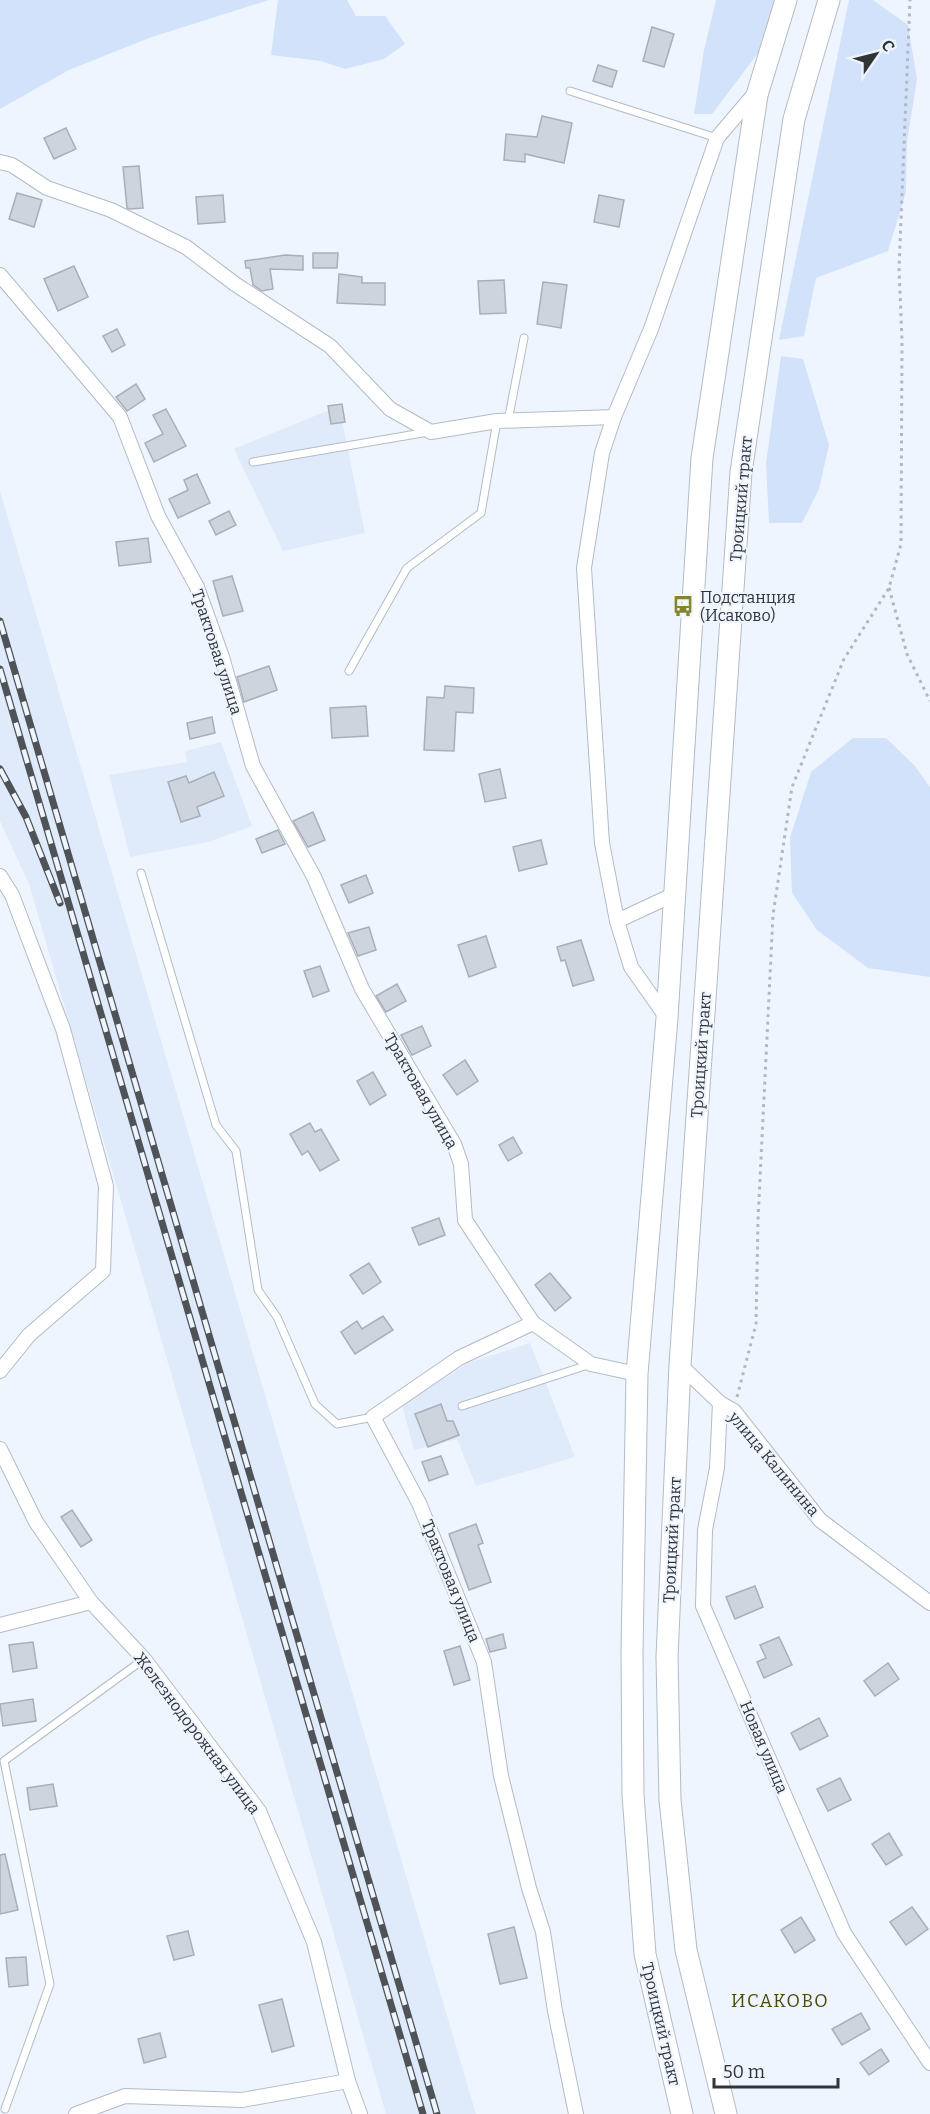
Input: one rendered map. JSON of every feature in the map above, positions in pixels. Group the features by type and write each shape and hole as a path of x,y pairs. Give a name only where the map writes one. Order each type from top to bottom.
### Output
{"main road":[{"name":"Троицкий тракт","path":"682,2114 645,1954 633,1795 632,1652 638,1374 667,1018 702,458 760,87 786,0"},
{"name":"Троицкий тракт","path":"726,2114 686,1950 670,1800 667,1657 680,1365 741,472 794,119 829,0"}],"street":[{"path":"667,1018 631,967 617,921 602,843 584,568 603,453 614,417 651,329 717,138 760,87"},
{"path":"0,162 12,165 47,188 111,210 186,247 235,284 330,346 390,409 431,432 502,421 614,417"},
{"name":"Трактовая улица","path":"0,275 120,417 158,516 196,587 222,657 253,766 314,878 362,989 454,1144 461,1164 465,1220 533,1323"},
{"path":"0,876 12,895 63,1029 106,1186 103,1271 29,1335 0,1371"},
{"path":"617,921 675,894"},
{"path":"373,1418 459,1358 533,1323 591,1364 638,1374"},
{"name":"улица Калинина","path":"680,1365 720,1403 734,1411 820,1520 930,1603"},
{"name":"Новая улица","path":"720,1403 717,1468 705,1530 702,1606 844,1933 930,2063"},
{"name":"Трактовая улица","path":"373,1418 419,1503 484,1662 501,1776 529,1888 543,1932 555,2011 576,2114"},
{"name":"Железнодорожная улица","path":"0,1449 36,1522 91,1602 144,1659 259,1811 314,1942 348,2081 360,2114"},
{"path":"0,1625 91,1602"},
{"path":"76,2114 125,2096 242,2100 348,2081"}],"lane":[{"path":"570,91 717,138"},
{"path":"349,671 407,568 481,513 524,338"},
{"path":"253,462 431,432"},
{"path":"141,873 216,1125 236,1151 258,1290 278,1317 315,1404 337,1424 373,1418"},
{"path":"462,1407 591,1364"},
{"path":"4,2109 50,1984 4,1761 144,1659"}],"path":[{"path":"734,1411 756,1324 758,1220 773,915 792,787 844,659 889,588 901,544 902,340 899,268 910,0"},
{"path":"889,588 908,654 930,701"}],"shaded area":[{"path":"0,0 269,0 149,38 69,70 0,109"},
{"path":"278,0 347,0 356,16 385,16 405,44 384,59 345,69 321,61 271,55"},
{"path":"716,0 775,0 759,52 712,114 694,114 704,50"},
{"path":"849,0 873,0 908,25 917,79 907,142 906,192 888,251 816,278 804,336 779,340"},
{"path":"781,356 803,359 829,445 819,489 802,523 769,523 766,463"},
{"path":"339,406 365,533 283,551 234,449"},
{"path":"0,491 476,2114 386,2114 29,884 0,821"},
{"path":"853,738 886,738 914,765 930,787 930,977 868,968 817,930 792,893 790,838 811,772"},
{"path":"221,742 252,826 208,842 130,857 109,775 187,762 185,751"},
{"path":"530,1343 575,1457 476,1486 457,1439 414,1450 402,1405 468,1363"}],"building":[{"path":"652,27 674,34 664,67 643,61"},
{"path":"598,65 617,71 612,87 593,81"},
{"path":"542,116 572,123 564,163 525,154 525,162 504,160 506,134 537,137"},
{"path":"66,128 76,149 54,159 44,138"},
{"path":"139,166 143,208 129,209 127,208 123,167"},
{"path":"17,193 42,200 34,227 9,219"},
{"path":"223,195 225,222 198,224 196,197"},
{"path":"599,195 624,200 619,227 594,222"},
{"path":"313,253 338,253 337,268 313,268"},
{"path":"285,255 303,256 303,270 270,269 273,289 262,291 253,285 250,268 246,268 245,261"},
{"path":"74,266 88,297 58,311 44,279"},
{"path":"339,274 362,277 362,283 385,283 385,305 337,303"},
{"path":"504,280 506,313 480,314 478,281"},
{"path":"543,282 567,285 561,328 537,324"},
{"path":"117,329 125,345 112,352 103,336"},
{"path":"136,384 145,399 127,411 116,397"},
{"path":"342,404 345,422 331,424 328,406"},
{"path":"166,409 186,446 154,462 145,443 163,434 153,415"},
{"path":"197,474 210,503 178,518 169,499 188,490 184,480"},
{"path":"229,511 236,525 216,535 209,521"},
{"path":"148,538 151,562 119,566 116,542"},
{"path":"232,576 243,611 223,616 213,581"},
{"path":"269,666 277,690 244,702 237,677"},
{"path":"445,686 474,688 473,713 456,712 454,751 424,750 427,697 444,698"},
{"path":"366,706 368,736 332,738 330,708"},
{"path":"212,717 215,733 190,739 187,723"},
{"path":"500,769 506,798 485,802 479,774"},
{"path":"214,772 224,796 197,807 200,816 181,822 168,782 186,776 189,783"},
{"path":"313,812 325,840 308,847 293,821"},
{"path":"278,830 285,844 262,853 256,839"},
{"path":"541,840 547,864 519,871 513,847"},
{"path":"366,875 373,893 349,903 341,885"},
{"path":"369,927 376,950 358,956 348,933"},
{"path":"486,936 496,967 469,977 458,945"},
{"path":"581,940 594,980 573,986 565,960 561,961 557,947"},
{"path":"320,966 329,991 313,997 304,971"},
{"path":"397,984 406,1001 386,1012 376,996"},
{"path":"422,1026 431,1046 412,1055 401,1035"},
{"path":"465,1060 478,1081 457,1095 443,1075"},
{"path":"373,1072 386,1095 370,1105 357,1081"},
{"path":"310,1123 315,1132 321,1129 339,1160 320,1171 308,1151 302,1155 290,1134"},
{"path":"513,1137 522,1153 508,1161 499,1145"},
{"path":"439,1218 445,1235 419,1245 412,1228"},
{"path":"369,1263 381,1282 363,1294 350,1275"},
{"path":"550,1273 571,1298 555,1311 535,1285"},
{"path":"383,1316 393,1330 355,1354 341,1332 357,1321 362,1329"},
{"path":"441,1404 447,1421 453,1421 459,1435 428,1447 415,1414"},
{"path":"441,1456 448,1474 429,1481 422,1462"},
{"path":"72,1510 92,1540 81,1547 61,1517"},
{"path":"476,1524 483,1543 478,1545 491,1582 469,1590 449,1534"},
{"path":"755,1586 763,1607 735,1619 726,1597"},
{"path":"503,1634 506,1648 490,1652 486,1639"},
{"path":"779,1637 792,1665 764,1678 757,1662 766,1658 760,1645"},
{"path":"33,1642 37,1668 13,1672 9,1645"},
{"path":"460,1646 470,1680 454,1685 444,1651"},
{"path":"888,1663 899,1679 875,1696 864,1681"},
{"path":"33,1699 36,1721 3,1726 0,1704"},
{"path":"819,1718 828,1736 800,1750 791,1733"},
{"path":"840,1778 851,1800 828,1811 817,1789"},
{"path":"53,1784 57,1806 30,1810 27,1788"},
{"path":"889,1833 902,1855 886,1865 872,1844"},
{"path":"5,1854 18,1910 0,1914 0,1855"},
{"path":"912,1907 928,1929 906,1945 890,1922"},
{"path":"801,1917 815,1940 795,1953 781,1930"},
{"path":"514,1927 527,1978 500,1984 488,1934"},
{"path":"188,1931 194,1955 174,1960 167,1936"},
{"path":"26,1957 28,1985 9,1987 6,1958"},
{"path":"282,1999 294,2046 272,2052 259,2005"},
{"path":"861,2013 870,2029 842,2045 832,2029"},
{"path":"160,2033 166,2057 144,2063 138,2039"},
{"path":"881,2049 889,2061 869,2075 860,2063"}],"railway":[{"path":"0,621 437,2114"},
{"path":"0,669 423,2114"},
{"path":"0,769 26,817 60,903"}],"place":[{"name":"Подстанция (Исаково)","path":"683,606"}],"district":[{"name":"ИСАКОВО","path":"780,2001"}]}
